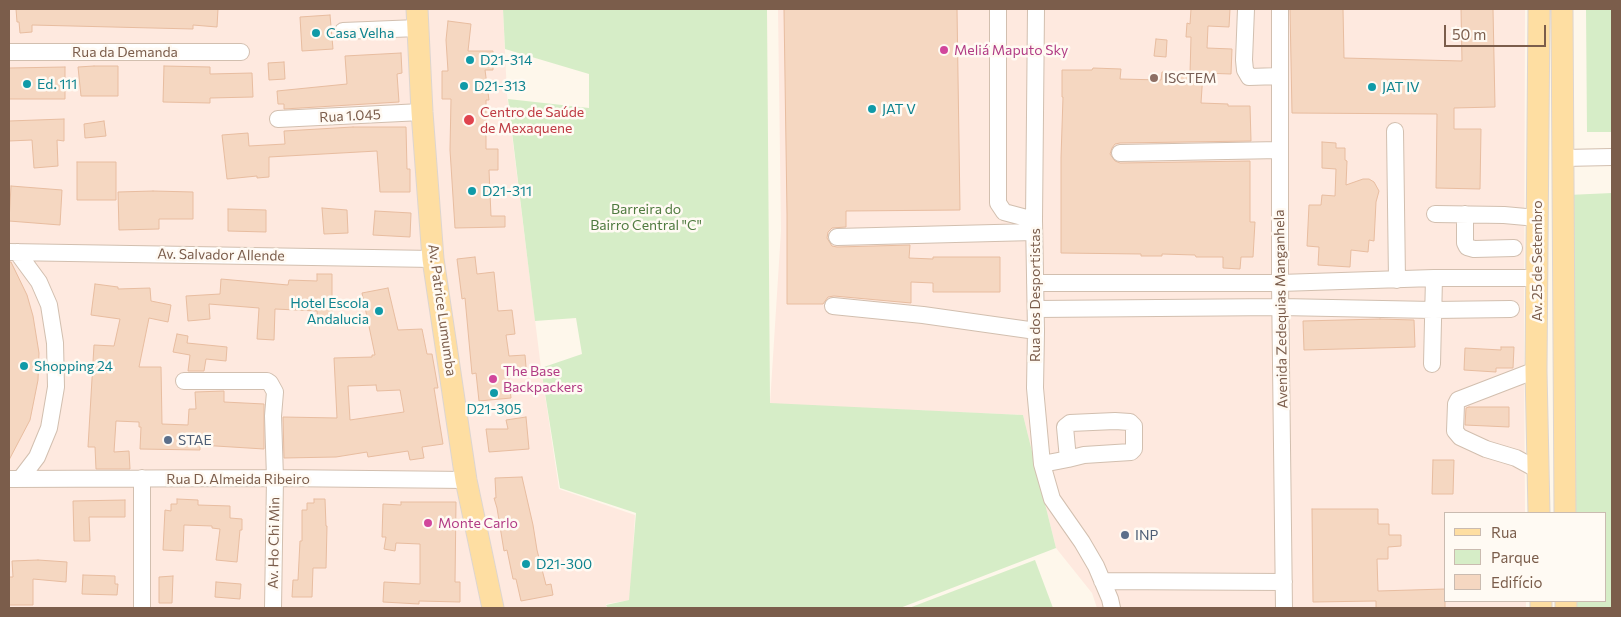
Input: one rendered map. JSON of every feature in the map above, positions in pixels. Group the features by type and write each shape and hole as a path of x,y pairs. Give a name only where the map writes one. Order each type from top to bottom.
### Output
{"main road":[{"name":"Av. 25 de Setembro","path":"1539,9 1536,156 1538,278 1536,370 1539,512"},
{"name":"Av. 25 de Setembro","path":"1562,9 1566,512"},
{"name":"Av. Patrice Lumumba","path":"418,18 422,112 433,259 466,480 493,608"}],"street":[{"path":"998,9 998,203 1004,212 1034,226"},
{"name":"Rua dos Desportistas","path":"1036,9 1035,388 1042,464 1052,499 1082,542 1099,573 1112,608"},
{"path":"1246,9 1245,70 1249,76 1280,76"},
{"name":"Avenida Zedequias Manganhela","path":"1280,9 1280,283 1282,307 1284,608"},
{"path":"343,30 418,18"},
{"name":"Rua da Demanda","path":"9,52 242,52"},
{"name":"Rua 1.045","path":"278,119 422,112"},
{"path":"1395,131 1397,280"},
{"path":"1120,154 1280,150"},
{"path":"1563,158 1612,157"},
{"path":"1435,214 1504,215 1537,218"},
{"path":"1465,214 1465,243 1470,249 1514,248"},
{"path":"837,237 1034,226"},
{"path":"13,252 39,282 49,305 55,343 56,387 49,428 37,457 15,478"},
{"name":"Av. Salvador Allende","path":"13,252 433,259"},
{"path":"1432,364 1434,278"},
{"path":"1035,283 1280,283 1434,278 1538,278"},
{"path":"833,306 923,314 1036,331"},
{"path":"1036,309 1282,307 1433,310 1511,309"},
{"path":"1536,370 1458,400 1454,431 1460,437 1486,449 1516,458 1538,470"},
{"name":"Av. Ho Chi Min","path":"184,381 267,381 275,392 273,608"},
{"path":"1042,464 1068,459"},
{"name":"Rua D. Almeida Ribeiro","path":"15,478 466,480"},
{"path":"142,478 142,608"},
{"path":"1099,573 1284,582"}],"shaded area":[{"path":"9,9 503,9 507,95 541,368 559,489 635,515 630,600 606,604 607,608 9,608"},
{"path":"778,9 1525,9 1525,512 1444,512 1444,602 1526,602 1526,608 1097,608 1092,593 1056,548 1023,415 770,404 781,231"}],"green space":[{"name":"Barreira do Bairro Central \"C\"","path":"503,9 767,9 770,403 1023,415 1056,548 900,608 608,608 606,605 629,600 636,513 560,488 541,368 582,354 576,318 535,321 508,99 589,108 589,74 505,49"},
{"path":"1586,9 1612,9 1612,132 1587,132"},
{"path":"1612,193 1612,608 1573,608 1573,602 1606,602 1606,512 1572,512 1568,195"},
{"path":"1035,560 1053,608 909,608"}],"building":[{"path":"16,9 218,9 217,27 193,25 193,29 32,25 32,32 20,33"},
{"name":"JAT V","path":"784,9 957,9 960,210 846,211 846,227 832,228 828,232 827,238 832,246 837,247 910,245 909,258 1000,257 1000,292 933,292 933,283 911,282 911,303 834,296 828,297 823,304 787,304"},
{"path":"1191,9 1230,9 1229,27 1208,26 1207,48 1232,49 1231,74 1203,73 1201,103 1250,106 1251,141 1120,143 1115,144 1110,154 1115,161 1120,163 1250,161 1250,222 1255,222 1253,257 1241,257 1240,269 1223,268 1223,257 1061,253 1062,70 1121,69 1120,79 1161,80 1162,72 1190,74 1191,37 1186,37 1187,23 1190,24"},
{"name":"JAT IV","path":"1290,9 1343,9 1344,58 1462,61 1461,9 1493,9 1495,107 1454,108 1454,129 1481,129 1480,189 1436,188 1437,114 1292,113"},
{"name":"Casa Velha","path":"330,15 333,49 302,51 300,17"},
{"path":"448,21 471,24 468,51 493,51 493,70 485,70 489,100 486,100 486,149 498,149 498,170 489,170 491,216 505,216 505,227 455,228 450,150 451,99 442,99 442,71 448,71 446,40"},
{"path":"1156,39 1167,40 1166,57 1154,56"},
{"path":"401,53 402,73 397,74 399,102 284,109 284,104 278,104 277,91 347,84 345,56"},
{"path":"284,62 285,79 269,80 268,63"},
{"path":"118,66 118,96 81,96 78,67"},
{"path":"164,66 210,67 210,74 252,73 253,97 210,98 210,103 163,102"},
{"name":"Ed. 111","path":"65,67 65,99 9,99 9,68"},
{"path":"64,119 64,141 57,140 58,166 34,168 32,140 9,141 9,121"},
{"path":"104,121 106,136 85,138 84,124"},
{"path":"353,127 406,127 407,169 410,169 410,192 380,192 377,151 269,157 269,177 257,178 257,176 227,179 222,135 248,133 249,146 285,144 284,131"},
{"path":"1322,142 1336,143 1336,148 1345,148 1345,160 1347,161 1346,185 1363,179 1369,179 1374,182 1379,191 1376,202 1374,241 1369,240 1368,252 1351,250 1350,267 1318,265 1319,247 1307,246 1309,205 1321,205 1322,195 1335,196 1336,169 1322,168"},
{"path":"77,162 116,162 116,200 77,200"},
{"path":"11,186 62,190 60,225 9,221"},
{"path":"118,192 193,192 193,219 159,219 159,229 119,230"},
{"path":"322,208 347,210 348,233 324,234"},
{"path":"228,209 266,210 266,232 228,231"},
{"path":"375,211 411,213 410,237 373,235"},
{"path":"475,257 477,274 494,272 498,311 512,310 515,334 506,335 509,356 525,355 526,367 508,370 511,398 479,401 476,373 472,374 465,298 462,299 457,259"},
{"name":"Shopping 24","path":"9,262 11,262 27,295 33,316 39,353 38,380 30,420 9,460"},
{"path":"317,274 332,274 332,321 318,321 317,311 275,309 274,340 257,339 259,308 209,304 210,319 188,321 186,296 220,294 221,279 288,285 289,280 317,281"},
{"path":"95,284 118,287 118,289 150,288 151,301 171,305 168,322 149,318 139,367 161,367 162,424 188,425 189,409 196,409 195,392 224,391 224,402 264,404 264,449 200,445 200,450 140,449 141,427 139,427 139,422 116,421 114,452 129,451 130,469 96,469 95,447 88,447 94,345 114,346 120,319 91,315"},
{"path":"388,288 398,330 422,329 427,354 432,354 438,388 434,388 443,444 422,447 424,458 410,460 408,451 368,457 367,452 336,457 284,458 283,417 337,418 334,358 372,357 372,355 375,355 362,293","holes":["376,385 377,391 400,390 404,412 350,420 348,386"]},
{"path":"1414,320 1415,347 1304,350 1303,321"},
{"path":"177,334 188,336 187,343 227,347 226,361 206,359 204,371 188,371 190,355 173,352"},
{"path":"1501,347 1514,347 1513,368 1496,368 1496,372 1464,370 1465,348 1501,350"},
{"path":"1509,407 1509,427 1465,425 1466,408"},
{"path":"526,417 529,449 489,452 486,429 508,429 506,420"},
{"path":"1433,460 1454,460 1453,494 1432,494"},
{"path":"522,477 546,585 551,584 553,595 521,601 516,579 513,579 507,550 504,551 494,498 496,498 495,478"},
{"path":"177,499 198,500 198,505 230,506 230,518 242,519 237,562 216,560 220,529 212,528 212,526 184,525 183,551 163,550 165,510 171,511 171,504 177,504"},
{"path":"314,499 325,499 327,526 326,568 313,568 312,597 292,597 293,580 298,580 300,541 302,541 302,510 307,510 307,503 314,503"},
{"path":"125,500 125,517 89,517 90,541 74,541 73,501"},
{"path":"401,502 456,502 455,582 460,582 460,602 419,601 419,604 383,602 384,582 420,584 420,544 396,543 395,551 384,549 386,537 382,537 383,504 401,505"},
{"path":"1312,509 1378,509 1378,524 1389,524 1389,535 1401,535 1401,546 1388,547 1388,559 1377,559 1378,591 1444,589 1445,608 1376,608 1376,601 1313,602"},
{"path":"12,561 67,562 66,582 33,579 33,605 9,605 9,577 13,577"},
{"path":"83,575 115,576 115,584 118,584 117,595 82,594"},
{"path":"173,576 172,603 159,603 159,577"},
{"path":"216,582 241,584 240,599 215,597"}],"place":[{"name":"Casa Velha","path":"316,33"},
{"name":"Meliá Maputo Sky","path":"944,50"},
{"name":"D21-314","path":"470,60"},
{"name":"ISCTEM","path":"1154,78"},
{"name":"Ed. 111","path":"27,84"},
{"name":"D21-313","path":"464,86"},
{"name":"JAT IV","path":"1372,87"},
{"name":"JAT V","path":"872,109"},
{"name":"Centro de Saúde de Mexaquene","path":"469,120"},
{"name":"D21-311","path":"472,191"},
{"name":"Hotel Escola Andalucia","path":"379,311"},
{"name":"Shopping 24","path":"24,366"},
{"name":"The Base Backpackers","path":"493,379"},
{"name":"D21-305","path":"494,393"},
{"name":"STAE","path":"168,440"},
{"name":"Monte Carlo","path":"428,523"},
{"name":"INP","path":"1125,535"},
{"name":"D21-300","path":"526,564"}]}
